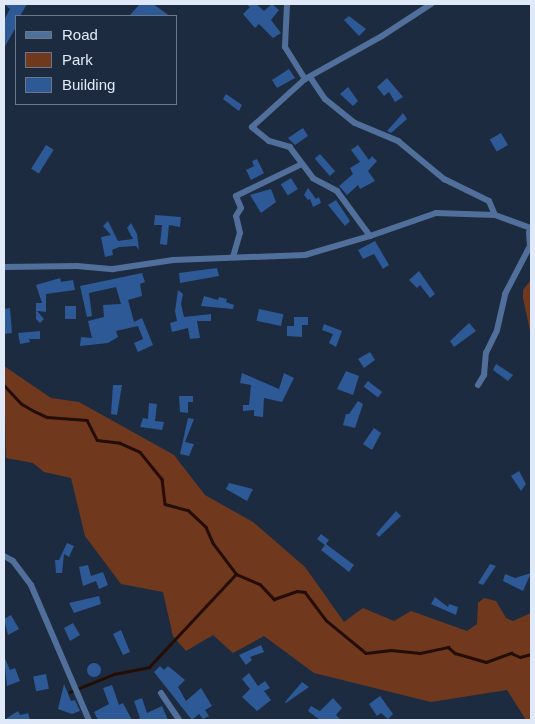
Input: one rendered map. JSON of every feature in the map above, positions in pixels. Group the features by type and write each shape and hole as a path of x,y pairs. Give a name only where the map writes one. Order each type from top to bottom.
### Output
{"street":[{"path":"287,4 285,47 307,78 325,98 355,123 398,141 444,179 489,201 495,215"},
{"path":"370,236 337,191 314,178 290,147 269,141 252,127 307,78 431,4"},
{"path":"233,257 240,233 236,216 241,208 236,196 302,164"},
{"path":"4,267 77,266 112,269 233,257 258,259 305,254 370,236 436,213 495,215 529,231 530,246 505,294 497,330 486,353 484,375 478,385"},
{"path":"4,556 13,560 31,585 89,720"},
{"path":"161,693 179,720"}],"green space":[{"path":"531,280 531,335 523,290"},
{"path":"4,366 51,398 79,402 174,455 205,495 253,522 305,567 344,622 363,608 394,621 411,611 467,631 477,624 478,603 484,598 496,601 506,618 513,621 531,613 531,720 526,720 507,690 431,702 314,673 264,636 233,653 213,635 186,651 173,636 163,592 121,584 85,536 71,478 44,472 33,463 6,458"}],"building":[{"path":"4,4 27,4 21,15 15,15 15,29 4,48 4,20 10,9"},
{"path":"140,4 153,4 169,15 130,15"},
{"path":"246,4 256,4 264,11 272,4 279,10 271,20 281,33 273,38 259,24 255,28 243,14 250,7"},
{"path":"349,16 366,29 359,36 344,20"},
{"path":"289,69 295,78 277,88 272,80"},
{"path":"387,78 403,97 395,102 389,92 384,96 377,87"},
{"path":"348,87 358,101 353,106 340,94"},
{"path":"226,94 242,105 239,111 223,99"},
{"path":"403,113 407,119 391,133 387,131"},
{"path":"303,128 308,136 295,145 288,138"},
{"path":"501,133 508,145 497,152 490,140"},
{"path":"46,145 54,150 39,174 31,169"},
{"path":"358,145 369,160 372,156 377,161 368,171 375,181 360,189 358,185 347,195 339,186 353,174 350,168 360,162 351,150"},
{"path":"320,154 335,171 330,176 315,159"},
{"path":"257,159 264,173 251,180 246,170 254,166 252,161"},
{"path":"291,178 298,189 288,195 281,184"},
{"path":"308,188 316,199 319,197 321,203 313,207 310,199 308,200 304,195"},
{"path":"271,189 276,202 261,213 250,195"},
{"path":"336,200 350,221 345,226 328,205"},
{"path":"155,215 181,217 180,227 169,225 167,245 160,244 162,225 154,225"},
{"path":"108,221 118,241 133,239 127,228 131,223 137,234 139,250 136,246 119,247 112,250 113,255 105,257 101,237 111,235 103,226"},
{"path":"375,241 389,265 383,269 374,254 363,259 358,250"},
{"path":"217,268 219,276 180,283 179,273"},
{"path":"419,271 435,294 430,298 420,285 417,288 409,280"},
{"path":"142,273 145,282 140,284 142,296 128,300 134,322 142,318 153,345 138,352 134,343 143,339 138,326 116,331 118,337 108,343 80,346 81,337 92,338 88,321 104,317 103,305 121,304 116,287 89,293 92,316 87,317 80,286"},
{"path":"60,278 61,282 73,280 75,290 46,294 46,312 37,311 44,319 40,323 36,319 36,303 42,303 36,285"},
{"path":"178,290 183,294 181,304 184,317 211,314 211,321 197,321 200,338 190,339 188,328 172,332 170,323 177,321 175,311"},
{"path":"204,296 218,300 219,297 227,299 226,302 234,305 233,309 201,306"},
{"path":"65,306 76,306 76,319 65,319"},
{"path":"10,308 12,333 4,334 4,309"},
{"path":"259,309 283,314 281,326 257,321"},
{"path":"294,317 308,317 308,325 302,325 302,337 287,336 287,326 294,326"},
{"path":"469,323 476,331 454,347 450,341"},
{"path":"324,324 342,331 336,347 329,343 333,334 322,330"},
{"path":"40,331 40,339 29,339 30,342 20,344 18,333"},
{"path":"370,352 375,360 364,368 358,359"},
{"path":"496,364 513,375 508,381 493,370"},
{"path":"346,371 359,376 353,395 337,389"},
{"path":"242,373 279,389 284,373 294,378 282,402 264,398 263,417 254,416 254,410 243,411 243,405 249,405 251,385 240,383"},
{"path":"368,381 382,392 378,398 364,387"},
{"path":"113,385 122,385 117,415 111,414"},
{"path":"179,396 193,396 193,402 188,402 188,413 180,412"},
{"path":"358,401 363,404 355,428 343,425 346,414 349,414"},
{"path":"149,403 157,404 155,421 164,422 162,430 140,427 143,418 148,419"},
{"path":"188,418 194,419 185,442 194,444 189,456 180,454"},
{"path":"374,428 381,433 372,450 363,444"},
{"path":"519,471 526,484 521,491 511,476"},
{"path":"229,483 253,489 247,501 226,489"},
{"path":"396,511 401,516 379,537 376,534"},
{"path":"321,534 329,540 326,544 354,565 349,572 321,550 325,545 317,539"},
{"path":"67,543 74,546 69,557 64,554 62,573 56,573 55,560 59,560"},
{"path":"490,564 496,566 483,585 478,583"},
{"path":"88,565 91,576 103,572 108,585 99,589 96,581 83,586 79,567"},
{"path":"531,573 523,591 503,581 505,574 515,578"},
{"path":"99,596 101,604 74,613 69,603"},
{"path":"435,597 448,607 449,604 458,607 456,615 431,604"},
{"path":"11,615 19,629 8,635 4,619"},
{"path":"73,623 80,635 70,641 64,628"},
{"path":"121,630 130,652 123,655 113,634"},
{"path":"261,645 264,652 250,657 252,660 246,665 239,655"},
{"path":"4,656 10,670 15,668 20,681 7,686"},
{"path":"94,663 99,665 101,670 99,675 94,677 89,675 87,670 89,665"},
{"path":"160,666 164,670 168,666 185,680 178,687 186,701 201,688 212,706 205,710 209,716 203,719 199,714 192,720 154,672"},
{"path":"249,673 258,686 265,681 270,688 264,691 271,700 257,711 242,697 250,689 242,679"},
{"path":"46,674 49,689 36,691 33,676"},
{"path":"302,682 309,687 286,703 285,702"},
{"path":"64,684 71,701 75,700 80,711 72,714 58,709"},
{"path":"112,685 119,705 123,703 132,720 98,720 94,712 109,704 103,688"},
{"path":"380,696 393,714 388,719 381,713 377,716 369,704"},
{"path":"142,698 147,713 162,706 168,720 136,720 140,718 134,701"},
{"path":"333,698 342,708 336,715 341,720 320,720 308,711 311,706 320,711"},
{"path":"18,711 20,715 28,713 30,720 4,720"}],"waterway":[{"path":"4,385 22,404 34,411 47,417 87,420 97,440 120,443 140,452 162,479 165,504 188,510 206,527 213,543 236,574 260,584 274,599 297,591 305,592 327,621 366,653 391,650 420,653 448,647 455,653 486,662 511,653 520,657 531,654"},
{"path":"70,692 114,674 149,667 236,574"}]}
